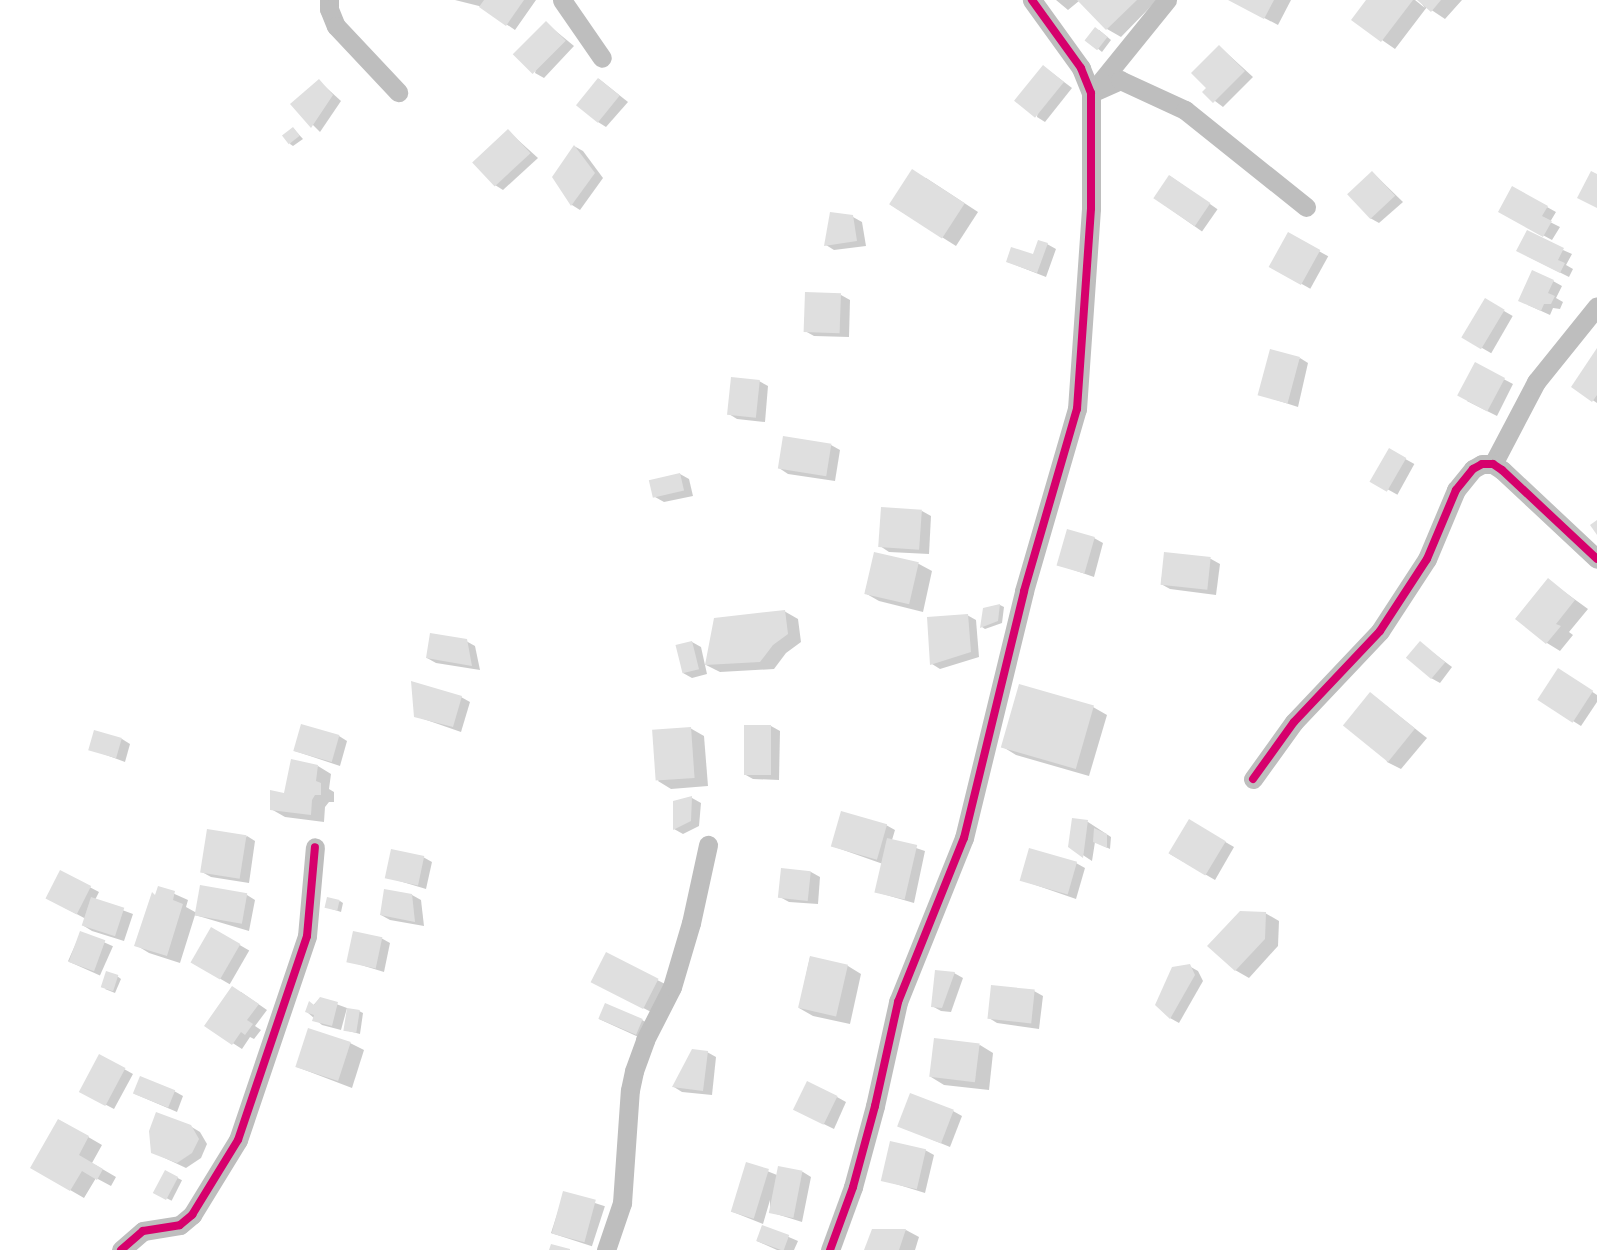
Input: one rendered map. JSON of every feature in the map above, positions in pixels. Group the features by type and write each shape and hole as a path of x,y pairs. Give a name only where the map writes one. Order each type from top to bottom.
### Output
{"street":[{"path":"329,0 329,9 336,26 398,92"},
{"path":"562,0 602,58"},
{"path":"830,1250 853,1187 873,1115 898,1002 964,838 1024,592 1077,409 1091,208 1091,93 1081,68 1032,0"},
{"path":"1091,93 1167,0"},
{"path":"1091,93 1120,80 1185,110 1306,207"},
{"path":"1494,464 1536,382 1597,306"},
{"path":"1253,779 1294,722 1380,631 1427,559 1456,490 1473,469 1482,464 1494,464 1597,559"},
{"path":"606,1250 622,1203 630,1090 634,1071 645,1040 672,987 691,923 708,845"},
{"path":"121,1250 143,1230 180,1225 192,1215 238,1140 307,936 315,847"}],"building":[{"path":"484,0 524,0 506,26 479,7"},
{"path":"1077,0 1137,0 1106,30"},
{"path":"1228,0 1274,0 1264,19"},
{"path":"1366,0 1413,0 1381,42 1351,20"},
{"path":"1417,0 1441,0 1431,12"},
{"path":"546,21 566,41 533,74 513,54"},
{"path":"1095,27 1108,37 1097,50 1085,40"},
{"path":"1219,45 1245,71 1213,103 1202,92 1206,88 1191,73"},
{"path":"1043,65 1064,82 1035,118 1014,101"},
{"path":"598,78 620,96 598,123 576,105"},
{"path":"319,79 333,95 311,128 290,104"},
{"path":"293,127 300,136 289,144 282,136"},
{"path":"508,129 531,153 495,187 472,162"},
{"path":"574,145 595,173 571,206 552,177"},
{"path":"912,169 965,203 942,239 889,204"},
{"path":"1372,171 1395,196 1370,219 1347,194"},
{"path":"1591,171 1597,174 1597,208 1577,198"},
{"path":"1169,175 1210,203 1195,226 1153,198"},
{"path":"1512,186 1548,206 1542,216 1552,221 1543,237 1498,212"},
{"path":"830,212 853,215 857,241 824,246"},
{"path":"1527,230 1564,248 1558,260 1565,263 1560,273 1516,251"},
{"path":"1288,232 1320,250 1301,285 1269,267"},
{"path":"1038,240 1048,243 1037,273 1006,262 1011,247 1033,254"},
{"path":"1532,270 1554,280 1548,293 1555,296 1551,304 1544,304 1541,311 1518,301"},
{"path":"805,292 841,293 840,333 804,332"},
{"path":"1485,298 1505,310 1481,349 1461,337"},
{"path":"1597,348 1597,395 1592,402 1571,387"},
{"path":"1270,349 1300,357 1288,403 1258,395"},
{"path":"1475,362 1505,378 1487,412 1457,396"},
{"path":"731,377 760,380 756,418 727,415"},
{"path":"783,436 831,444 826,476 778,469"},
{"path":"1389,448 1406,458 1387,492 1370,482"},
{"path":"680,473 684,491 653,498 649,480"},
{"path":"881,507 922,510 919,550 878,547"},
{"path":"1597,520 1597,535 1590,525"},
{"path":"1067,529 1095,537 1084,574 1057,566"},
{"path":"874,552 919,562 909,604 864,594"},
{"path":"1164,552 1211,557 1207,590 1161,585"},
{"path":"1548,578 1575,600 1556,624 1561,626 1546,644 1515,619"},
{"path":"1000,604 998,621 980,628 983,608"},
{"path":"785,610 788,634 773,645 760,662 705,665 714,618"},
{"path":"968,614 971,652 930,665 927,617"},
{"path":"430,633 467,639 472,666 426,658"},
{"path":"692,641 699,669 683,673 676,645"},
{"path":"1420,641 1445,662 1431,679 1406,658"},
{"path":"1558,668 1593,691 1573,723 1537,700"},
{"path":"411,681 462,696 453,727 414,717"},
{"path":"1019,684 1094,705 1076,769 1001,747"},
{"path":"1370,692 1415,729 1388,762 1343,725"},
{"path":"301,724 339,735 332,762 293,751"},
{"path":"744,725 771,725 771,775 744,775"},
{"path":"691,727 695,778 656,781 652,730"},
{"path":"94,730 122,738 116,758 88,750"},
{"path":"291,759 318,765 316,781 321,783 321,795 315,795 312,800 311,815 270,810 270,790 284,793"},
{"path":"692,796 691,821 673,830 673,801"},
{"path":"841,811 887,824 877,860 831,847"},
{"path":"1072,818 1088,820 1083,858 1068,847"},
{"path":"1189,819 1226,841 1205,875 1168,853"},
{"path":"1094,828 1107,834 1107,848 1093,842"},
{"path":"207,829 247,835 240,879 200,872"},
{"path":"887,838 917,845 905,900 874,893"},
{"path":"1029,848 1077,862 1068,894 1020,881"},
{"path":"391,849 424,856 418,885 385,878"},
{"path":"781,868 811,871 808,901 778,898"},
{"path":"60,870 91,886 77,914 45,899"},
{"path":"200,885 247,893 242,924 195,916"},
{"path":"158,886 175,891 173,900 183,904 167,956 134,946 152,892 155,895"},
{"path":"384,889 412,894 415,922 380,915"},
{"path":"91,897 124,908 115,936 82,926"},
{"path":"327,897 340,900 337,911 325,908"},
{"path":"1240,911 1266,912 1265,939 1235,971 1207,946"},
{"path":"211,927 240,944 220,980 190,963"},
{"path":"80,931 105,940 94,971 69,962"},
{"path":"353,931 382,937 376,969 346,962"},
{"path":"606,952 659,979 643,1009 591,982"},
{"path":"810,956 848,965 836,1016 798,1008"},
{"path":"1190,964 1195,975 1170,1019 1155,1005 1172,967"},
{"path":"935,970 955,972 942,1008 931,1007"},
{"path":"106,971 118,975 113,991 101,987"},
{"path":"991,985 1035,990 1031,1023 987,1019"},
{"path":"232,986 259,1004 247,1020 253,1024 245,1035 241,1032 232,1045 204,1026"},
{"path":"320,997 338,1002 332,1026 312,1021 314,1015 305,1012 309,1001 314,1005"},
{"path":"605,1003 643,1019 636,1035 598,1019"},
{"path":"347,1008 360,1010 356,1033 343,1031"},
{"path":"308,1028 351,1042 338,1081 295,1067"},
{"path":"934,1038 980,1044 975,1082 929,1077"},
{"path":"692,1049 708,1051 703,1091 672,1087"},
{"path":"99,1054 125,1068 105,1106 79,1092"},
{"path":"140,1076 175,1090 168,1108 133,1094"},
{"path":"807,1081 838,1096 824,1125 793,1110"},
{"path":"910,1093 954,1110 941,1143 897,1127"},
{"path":"156,1112 191,1125 199,1139 192,1153 177,1163 151,1153 149,1131"},
{"path":"58,1119 89,1136 79,1155 103,1169 97,1180 82,1171 70,1191 30,1168"},
{"path":"890,1141 926,1149 917,1189 881,1181"},
{"path":"746,1162 769,1169 754,1219 731,1212"},
{"path":"778,1166 803,1171 793,1218 769,1213"},
{"path":"165,1170 178,1177 166,1200 153,1193"},
{"path":"563,1191 596,1200 584,1242 552,1234"},
{"path":"762,1225 789,1235 784,1250 756,1241"},
{"path":"872,1229 906,1229 899,1250 864,1250"},
{"path":"551,1244 570,1249 570,1250 549,1250"}],"cycle path":[{"path":"830,1250 853,1187 875,1106 898,1002 964,838 1024,591 1077,409 1091,208 1091,93 1081,68 1032,0"},
{"path":"1253,779 1294,722 1380,631 1427,559 1456,490 1473,469 1482,464 1493,464 1502,470 1597,559"},
{"path":"121,1250 143,1231 180,1225 192,1215 238,1140 307,936 315,847"}]}
